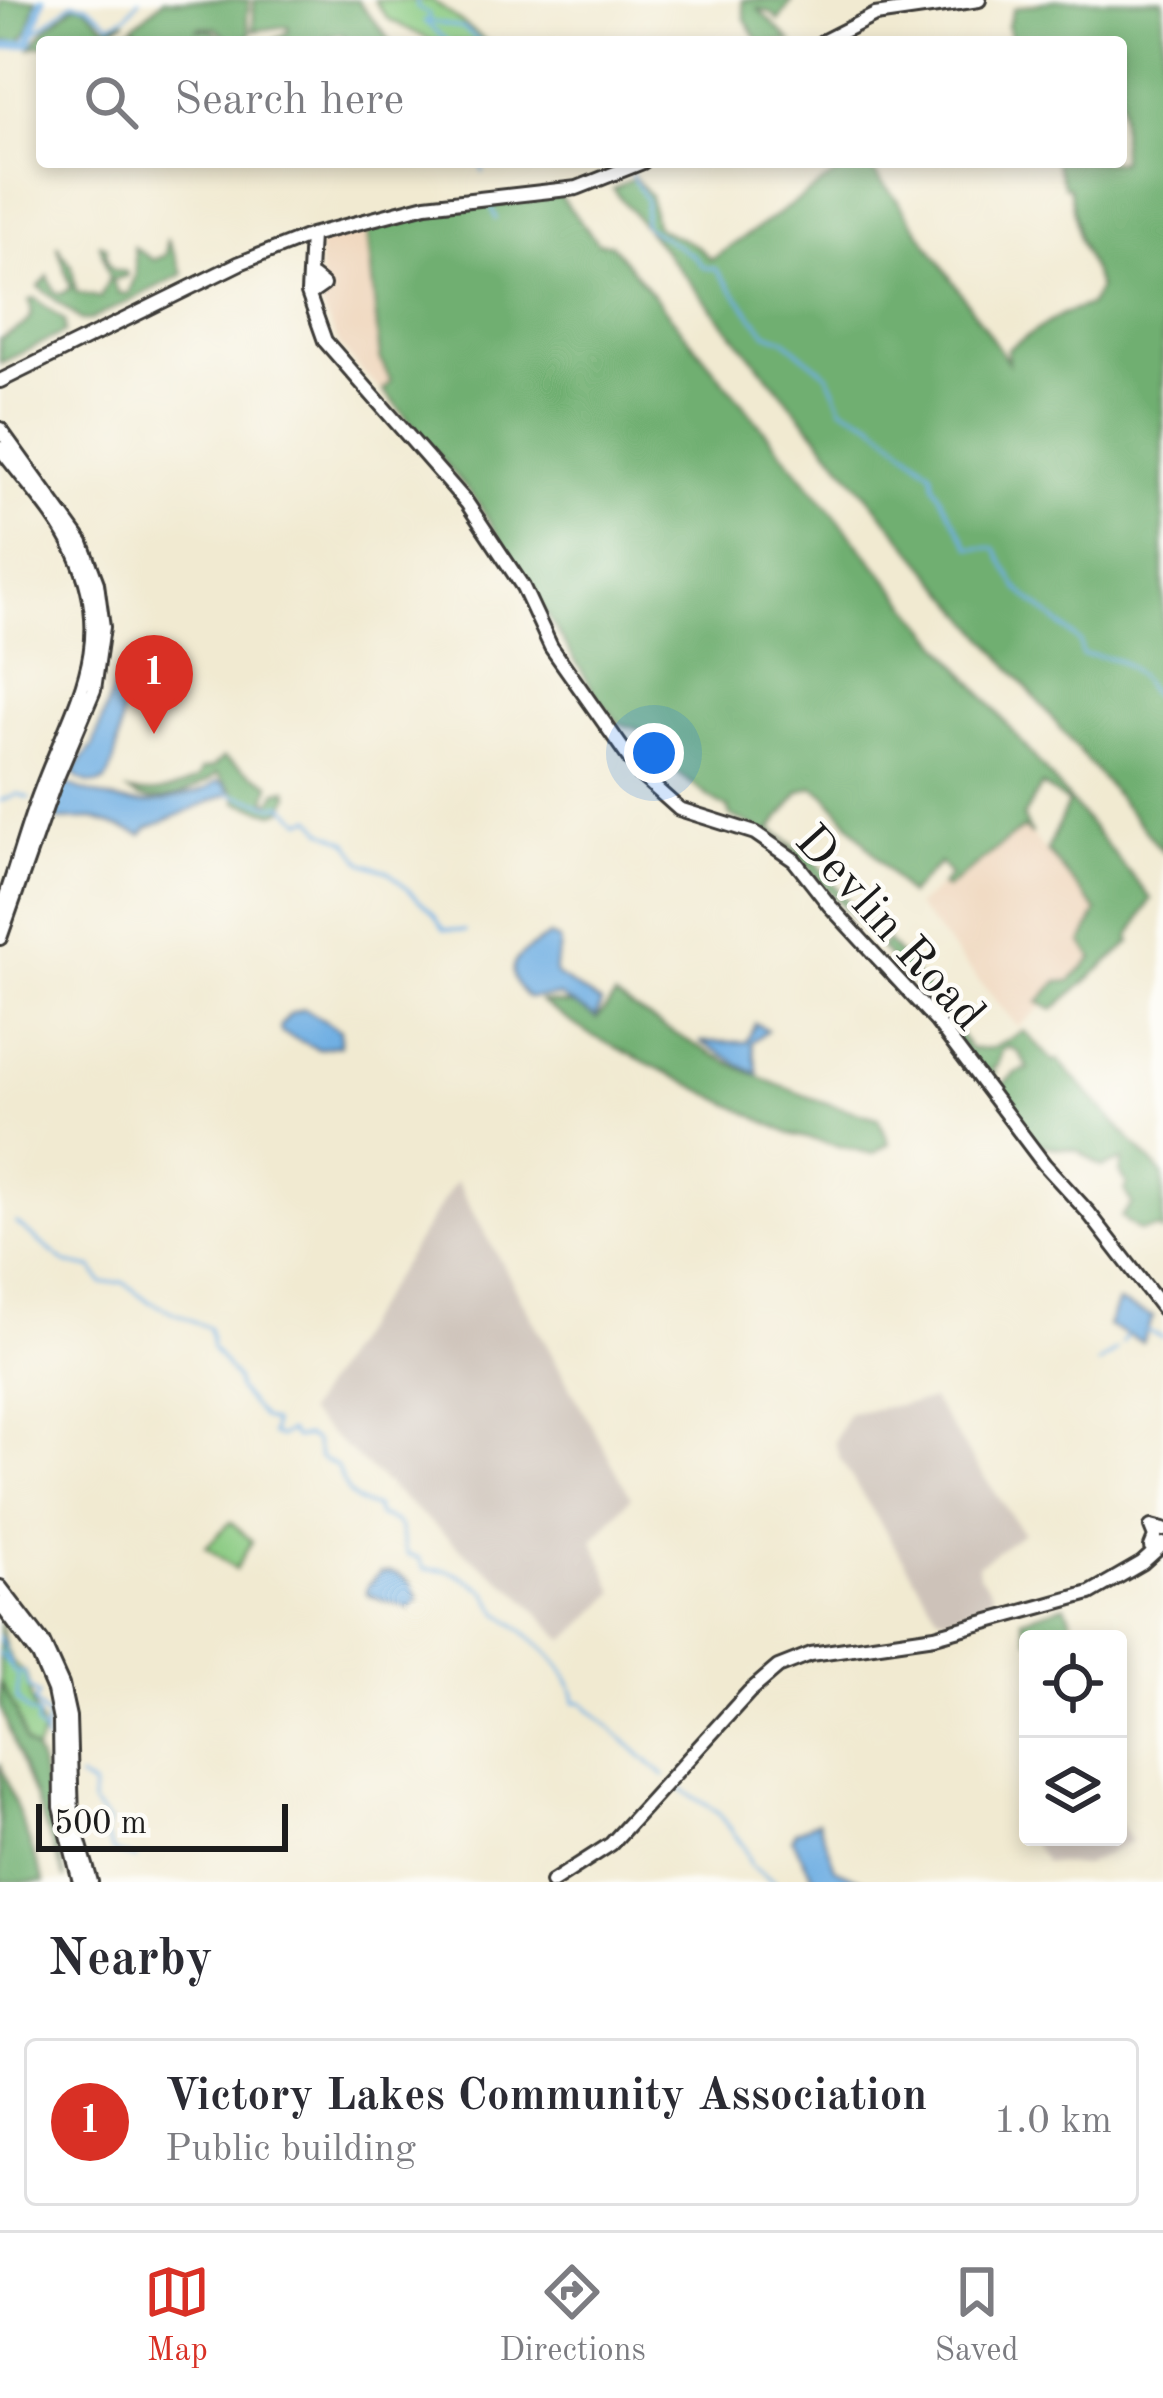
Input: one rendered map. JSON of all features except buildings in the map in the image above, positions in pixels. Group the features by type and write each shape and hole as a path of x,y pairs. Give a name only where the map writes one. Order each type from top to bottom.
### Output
{"main road":[{"path":"823,36 865,12 932,0"},
{"path":"834,36 875,15 979,0"},
{"path":"0,376 310,232 440,196 563,184 612,168"},
{"path":"310,232 426,205 577,188 628,168"},
{"name":"Devlin Road","path":"310,232 313,277 323,285 314,292 330,341 474,514 524,587 551,647 650,786 687,813 755,832 785,852 937,1022 1044,1164 1117,1239 1163,1298"},
{"name":"Devlin Road","path":"310,232 308,288 322,335 410,436"},
{"path":"0,429 82,543 97,584 103,627 98,674 88,708 59,770 0,938"},
{"path":"0,448 75,553 90,599 92,640 86,683 39,794 0,913"},
{"name":"Devlin Road","path":"1088,1212 1163,1310"},
{"path":"552,1882 610,1844 749,1692 786,1663 820,1652 955,1631 1090,1593 1136,1565 1160,1539"},
{"path":"0,1587 43,1643 62,1685 69,1717 72,1818 91,1882"},
{"path":"0,1604 39,1656 54,1691 60,1721 63,1818 80,1882"}],"shaded area":[{"path":"366,224 380,358 409,422 341,348 322,309 318,239"},
{"path":"1019,820 1121,941 1018,1027 916,906"},
{"path":"456,1181 631,1497 593,1540 615,1593 565,1641 520,1594 463,1551 306,1413"},
{"path":"932,1400 1023,1533 978,1565 979,1575 993,1594 987,1601 949,1617 938,1615 840,1459 834,1442 848,1413"},
{"path":"1034,1846 1123,1846 1084,1865 1045,1862"}],"green space":[{"path":"0,0 36,0 28,31 19,42 0,41"},
{"path":"164,0 249,0 250,36 225,36 216,28 199,27 197,30 218,36 143,36 133,26"},
{"path":"254,0 357,0 386,36 281,36 289,31 288,26 253,31"},
{"path":"374,0 432,0 479,36 422,36 388,19"},
{"path":"742,0 792,0 779,21 757,8 785,36 755,36 745,19"},
{"path":"1055,0 1163,0 1163,852 613,189 635,178 650,196 655,225 695,245 711,260 845,168 870,168 898,201 1008,362 1007,349 1062,314 1090,305 1099,288 1079,239 1069,187 1064,186 1057,168 1127,168 1127,36 1011,36 1008,25 1014,8"},
{"path":"75,5 84,6 105,26 126,21 86,36 40,36"},
{"path":"559,195 598,243 611,244 1151,899 1131,942 1053,1010 1038,1002 1057,982 1070,981 1093,958 1082,943 1097,911 1047,851 1068,803 1042,785 1023,817 1032,835 1023,828 946,889 941,886 950,875 940,863 908,895 825,794 813,787 801,791 771,829 815,861 870,928 866,931 782,839 730,816 729,808 670,768 668,757 649,733 619,723 597,696 476,500 383,390 391,382 380,358 367,229 441,206"},
{"path":"167,238 183,274 90,320 81,320 39,287 48,276 55,292 71,288 57,245 72,267 76,292 100,298 109,278 100,244 107,247 112,269 126,272 127,276 112,280 118,293 128,294 136,275 134,247 154,260 166,255"},
{"path":"34,298 65,321 65,332 0,363 0,339 28,320 29,301"},
{"path":"223,757 270,784 266,801 287,789 283,810 274,813 237,802 217,773 176,796 151,799 129,792 181,786"},
{"path":"887,940 970,1049 993,1048 1024,1031 1054,1062 1058,1060 1163,1175 1163,1232 1157,1228 1139,1231 1121,1217 1132,1204 1120,1172 1123,1160 1102,1167 1079,1151 1035,1144 997,1091 1015,1073 1028,1069 1020,1054 1010,1047 1002,1050 992,1069 996,1073 986,1082 915,985 880,947"},
{"path":"615,997 742,1069 808,1097 878,1118 889,1143 873,1154 790,1134 589,1034 539,1001 576,1005 597,1019"},
{"path":"230,1522 252,1541 236,1569 206,1547"},
{"path":"1065,1605 1075,1630 1025,1630 1022,1619"},
{"path":"0,1622 10,1657 27,1676 41,1726 35,1751 25,1742 0,1682"},
{"path":"0,1682 16,1711 25,1742 40,1764 65,1879 0,1706"},
{"path":"0,1763 44,1882 0,1882"}],"water":[{"path":"115,683 121,686 122,707 113,765 104,782 86,782 74,770 93,746"},
{"path":"217,781 230,793 148,828 142,835 94,819 58,820 52,812 65,784 143,803 195,793"},
{"path":"549,936 559,940 556,975 601,1003 596,1017 559,996 528,998 518,987 512,969 515,962"},
{"path":"304,1009 340,1030 340,1045 318,1049 281,1032 290,1014"},
{"path":"755,1023 767,1030 752,1042 758,1074 700,1042 747,1042"},
{"path":"1118,1302 1153,1317 1142,1342 1108,1326"},
{"path":"389,1572 414,1589 418,1599 410,1608 366,1594 367,1586 380,1573"},
{"path":"818,1821 835,1868 866,1882 816,1882 792,1839 795,1832"}],"waterway":[{"path":"0,47 29,43 42,0"},
{"path":"35,32 72,3 87,5 110,24 126,16 139,0"},
{"path":"417,0 417,8 429,14 428,21 465,29 473,36"},
{"path":"424,21 441,36"},
{"path":"482,168 483,172"},
{"path":"631,174 646,201 644,224 703,267 716,269 765,332 783,339 828,375 842,407 873,422 932,472 934,485 970,548 995,548 1017,588 1080,642 1082,655 1123,663 1163,708"},
{"path":"491,205 496,219"},
{"path":"228,793 283,805 302,821 312,818 324,831 348,842 363,863 389,872 444,929 466,931"},
{"path":"0,801 18,794 29,798"},
{"path":"16,1223 66,1263 92,1268 102,1283 123,1282 150,1302 209,1328 212,1348 236,1379 238,1390 263,1418 273,1422 272,1435 289,1431 295,1438 307,1436 315,1441 320,1458 336,1466 354,1498 399,1525 407,1554 419,1558 424,1569 452,1572 484,1590 501,1614 557,1663 575,1702 582,1702 664,1776"},
{"path":"1147,1331 1162,1337"},
{"path":"1122,1343 1126,1336"},
{"path":"1098,1364 1116,1350"},
{"path":"0,1637 11,1666"},
{"path":"0,1653 14,1672 24,1672 29,1687 39,1695 34,1702 48,1718 44,1738 51,1747"},
{"path":"18,1675 17,1700 31,1714 38,1714 36,1726 44,1734"},
{"path":"79,1778 93,1787 92,1804 109,1822 105,1835 113,1851 136,1859"},
{"path":"675,1785 718,1812 744,1847 751,1866 775,1882"}],"place":[{"name":"Victory Lakes Community Association","path":"154,734"}]}
